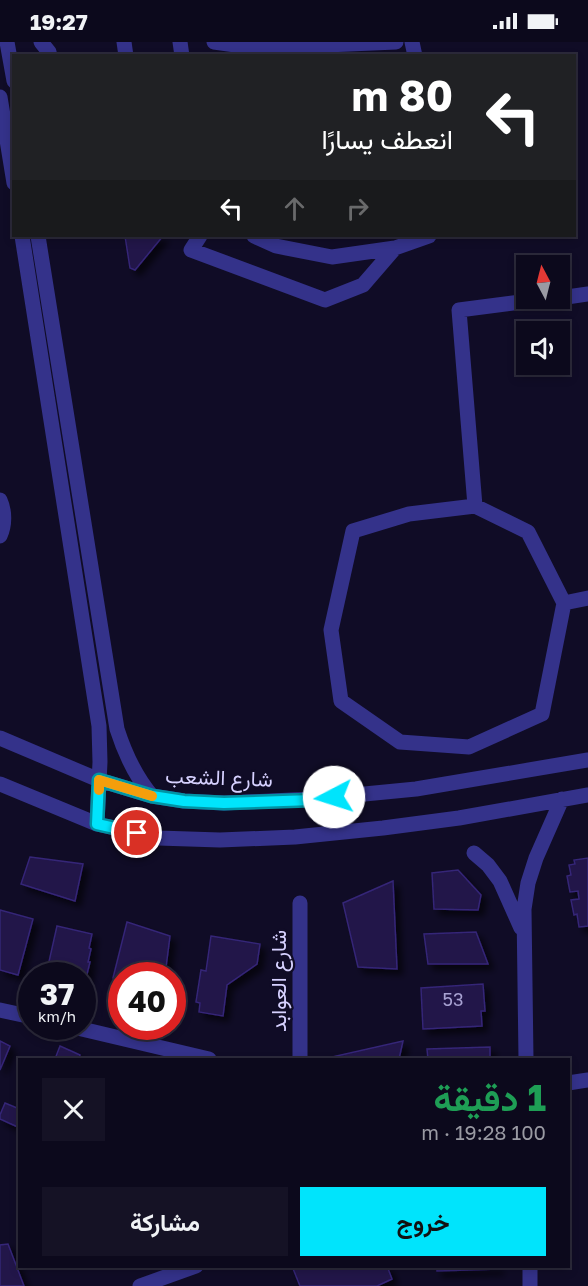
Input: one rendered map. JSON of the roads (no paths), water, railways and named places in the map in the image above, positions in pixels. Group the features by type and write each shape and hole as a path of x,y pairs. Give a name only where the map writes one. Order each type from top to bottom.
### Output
{"street":[{"path":"7,42 12,70"},
{"path":"214,42 260,52 396,42"},
{"path":"0,97 12,171"},
{"path":"22,237 99,726 97,824"},
{"path":"38,237 117,729 131,765 152,796"},
{"path":"199,237 191,250 325,300 363,285 396,248"},
{"path":"256,237 276,246 332,257 396,248 426,237"},
{"path":"570,297 588,294"},
{"path":"475,506 459,310 516,303"},
{"path":"0,500 4,517 0,536"},
{"path":"475,506 528,532 564,603 542,714 469,747 400,742 341,701 331,630 353,531 409,514 475,506"},
{"path":"564,603 588,598"},
{"name":"شارع الشعب","path":"0,738 99,780 152,796 184,801 224,803 313,800 416,789 588,760"},
{"path":"0,784 97,824 158,838 220,840 295,837 459,818 588,795"},
{"path":"526,1058 524,909 528,883 536,858 562,799"},
{"path":"474,853 500,881 524,935"},
{"name":"شارع العوابد","path":"300,903 300,1058"},
{"path":"0,1010 18,1014"},
{"path":"96,1032 205,1058"},
{"path":"570,1083 588,1080"},
{"path":"140,1286 190,1268"},
{"path":"530,1268 530,1286"}]}
